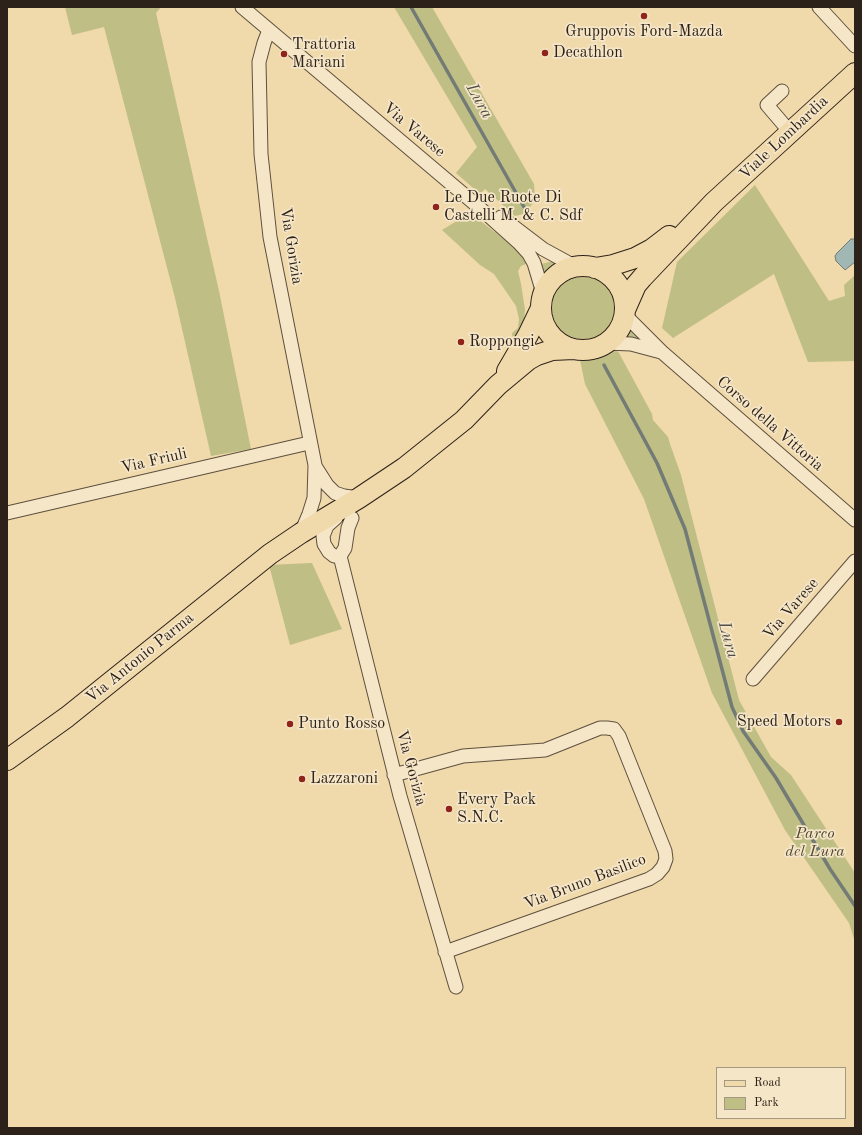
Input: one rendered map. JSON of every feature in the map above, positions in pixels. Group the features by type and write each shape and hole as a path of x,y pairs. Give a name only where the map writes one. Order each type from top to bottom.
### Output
{"main road":[{"name":"Viale Lombardia","path":"624,312 636,285 714,202 855,73"},
{"name":"Viale Lombardia","path":"586,267 621,263 647,252 714,202"},
{"path":"586,267 608,275 618,286 624,300 624,312 618,331 606,342 590,349 574,349 552,337 544,324 542,301 551,281 556,276 569,268 586,267"},
{"name":"Via Antonio Parma","path":"498,384 518,353 542,301"},
{"name":"Via Antonio Parma","path":"7,760 67,717 270,554 404,468 464,420 498,384 536,355 552,350 574,349"},
{"name":"Via Antonio Parma","path":"270,554 323,536 407,482 434,458 452,439 464,420"}],"street":[{"name":"Via Varese","path":"242,7 518,243 529,254 534,263 542,301"},
{"name":"Via Varese","path":"254,7 502,217 543,249 586,267"},
{"path":"819,7 855,46"},
{"name":"Via Gorizia","path":"269,30 259,62 261,154 270,237 315,465 314,498 301,533"},
{"path":"782,91 767,105 790,132"},
{"name":"Corso della Vittoria","path":"624,312 663,353 855,520"},
{"name":"Corso della Vittoria","path":"606,342 631,344 663,353"},
{"name":"Via Friuli","path":"7,513 310,443"},
{"name":"Via Gorizia","path":"315,465 327,486 344,496 359,498"},
{"path":"352,518 348,528 345,548 340,556 334,556 329,552 324,544 323,536 327,526 355,504 359,498"},
{"name":"Via Gorizia","path":"340,556 394,775 456,987"},
{"name":"Via Varese","path":"753,679 855,561"},
{"name":"Via Bruno Basilico","path":"394,775 463,756 545,750 600,728 614,729 619,736 665,851 666,858 663,867 657,874 649,879 445,952"}],"green space":[{"path":"65,7 161,7 156,13 219,291 251,449 211,456 175,298 104,27 72,35"},
{"path":"394,7 432,7 534,184 535,200 523,214 515,216 485,189 480,194 456,173 477,147"},
{"path":"755,185 829,301 845,296 844,285 855,275 855,361 808,362 774,274 673,338 662,328 677,262"},
{"path":"470,213 517,249 528,263 521,266 518,271 525,310 524,319 518,335 513,341 512,333 518,328 519,319 516,306 494,274 480,265 442,230"},
{"path":"553,261 557,263 544,274 541,264"},
{"path":"577,277 589,277 605,286 612,296 614,308 612,320 605,330 589,339 577,339 566,334 557,325 552,314 552,302 557,291 566,282"},
{"path":"629,327 644,341 623,337"},
{"name":"Parco del Lura","path":"616,350 652,414 653,420 668,437 681,475 739,700 771,757 791,775 855,873 855,942 849,923 785,830 712,693 644,499 585,384 580,360 594,360"},
{"path":"312,563 342,629 290,645 269,565"}],"water":[{"path":"851,239 855,239 855,262 845,270 836,261 835,256"}],"waterway":[{"name":"Lura","path":"411,7 524,207"},
{"name":"Lura","path":"604,365 657,463 685,529 732,707 743,731 776,778 830,869 855,906"}],"place":[{"name":"Gruppovis Ford-Mazda","path":"644,16"},
{"name":"Decathlon","path":"545,53"},
{"name":"Trattoria Mariani","path":"284,54"},
{"name":"Le Due Ruote Di Castelli M. & C. Sdf","path":"436,207"},
{"name":"Roppongi","path":"461,342"},
{"name":"Speed Motors","path":"839,722"},
{"name":"Punto Rosso","path":"290,724"},
{"name":"Lazzaroni","path":"302,779"},
{"name":"Every Pack S.N.C.","path":"449,809"}]}
